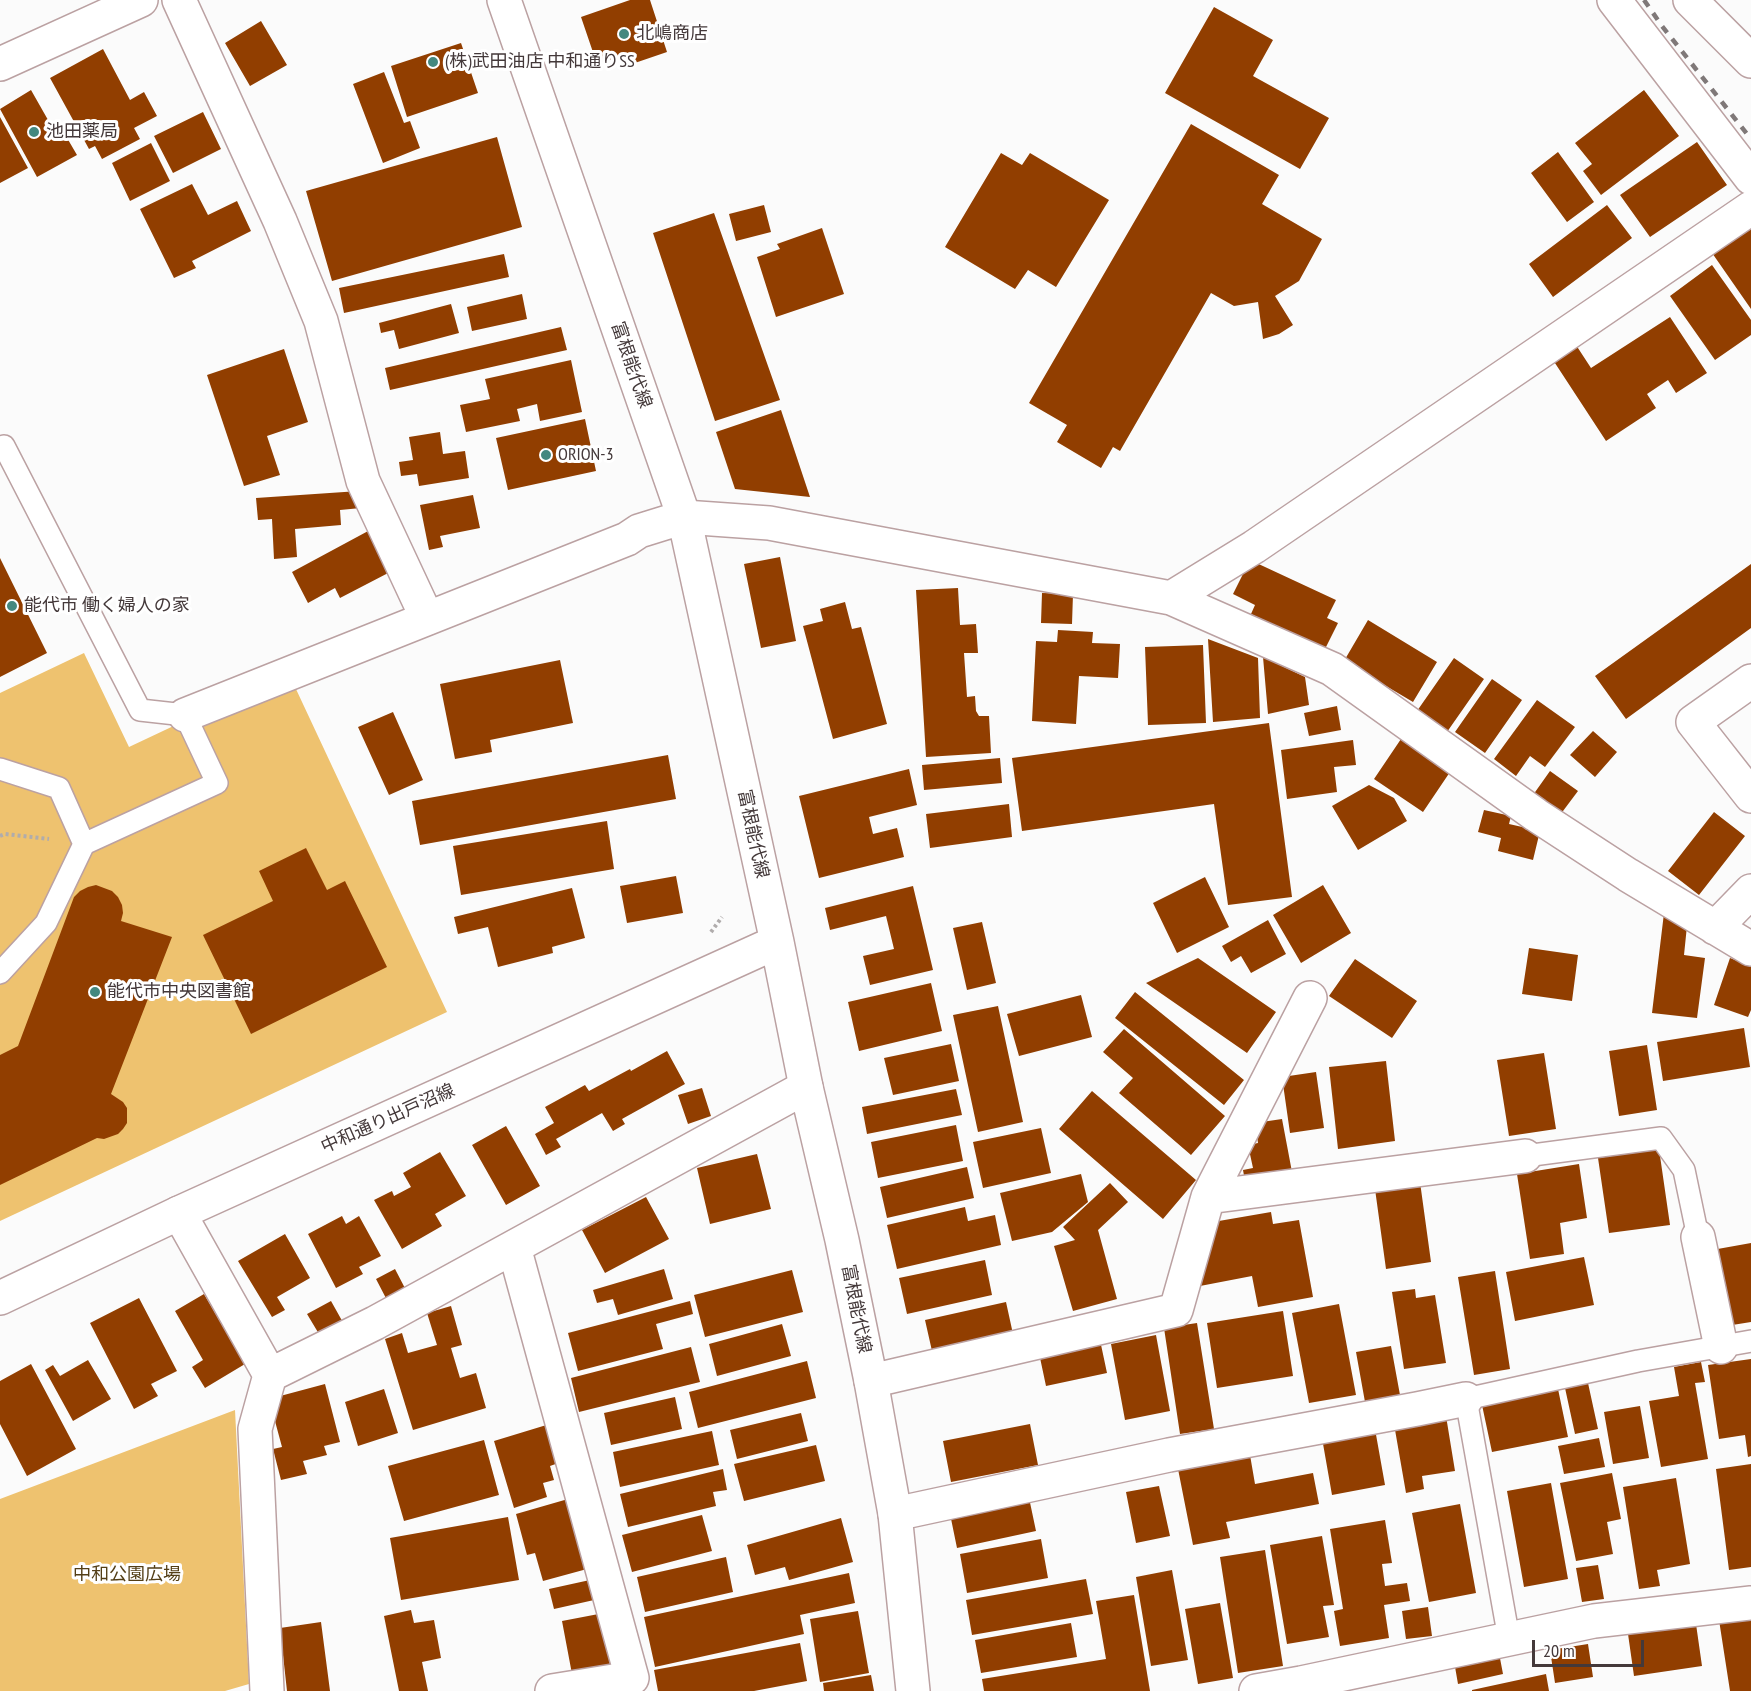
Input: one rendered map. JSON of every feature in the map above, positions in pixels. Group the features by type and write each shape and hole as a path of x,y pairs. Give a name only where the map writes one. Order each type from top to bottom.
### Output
{"street":[{"path":"0,64 141,0"},
{"path":"179,0 280,221 321,321 363,480 427,618"},
{"name":"富根能代線","path":"504,0 684,517 871,1382 895,1514 913,1691"},
{"path":"1614,0 1751,178"},
{"path":"1690,0 1751,61"},
{"path":"1171,598 1254,547 1751,208"},
{"path":"185,715 627,538 639,531 684,517 769,523 1171,598 1332,669 1536,815 1751,949"},
{"path":"1751,681 1694,722 1751,796"},
{"path":"1715,928 1751,891"},
{"name":"中和通り出戸沼線","path":"0,1298 180,1213 777,942"},
{"path":"871,1382 1176,1310 1208,1197 1310,998"},
{"path":"270,1375 375,1323 806,1087"},
{"path":"1208,1197 1525,1156"},
{"path":"180,1213 270,1375 255,1429 267,1691"},
{"path":"1698,1237 1736,1344"},
{"path":"514,1247 632,1678 552,1691"},
{"path":"895,1514 1169,1455 1466,1399"},
{"path":"1256,1691 1594,1621 1751,1603"}],"lane":[{"path":"0,448 4,446 140,710 185,715 217,783 84,844 46,923 0,973"},
{"path":"0,770 59,788 84,844"},
{"path":"1525,1156 1661,1138 1684,1170 1698,1237"},
{"path":"1509,1639 1466,1399 1638,1361 1736,1344"}],"path":[{"path":"0,836 5,834 84,844"}],"green space":[{"path":"84,653 129,747 288,672 447,1012 0,1221 0,693"},
{"name":"中和公園広場","path":"235,1410 249,1684 225,1691 0,1691 0,1499"}],"building":[{"name":"北嶋商店","path":"630,0 650,0 667,52 626,66 623,55 597,64 581,17"},
{"path":"1214,7 1273,40 1253,76 1329,118 1300,169 1165,93"},
{"path":"261,21 287,65 250,86 225,43"},
{"path":"461,43 478,93 407,117 391,66"},
{"path":"103,49 130,100 144,92 157,116 134,128 140,139 102,159 95,146 89,149 50,78"},
{"path":"384,72 404,123 410,121 420,148 383,163 353,84"},
{"name":"池田薬局","path":"31,90 56,134 63,131 77,155 37,177 0,109"},
{"path":"1644,90 1679,136 1601,195 1583,171 1592,164 1575,143"},
{"path":"203,112 221,149 173,173 154,136"},
{"path":"0,117 28,168 0,183"},
{"path":"1191,124 1279,175 1262,204 1322,239 1299,281 1275,296 1293,325 1279,334 1263,339 1258,302 1234,306 1211,293 1120,451 1113,447 1101,468 1057,442 1067,425 1029,403"},
{"path":"497,137 522,227 332,281 306,191"},
{"path":"1697,142 1727,185 1650,237 1620,195"},
{"path":"151,143 170,181 130,201 112,163"},
{"path":"1558,152 1594,202 1567,222 1531,173"},
{"path":"1001,153 1022,165 1030,153 1109,200 1056,287 1028,270 1015,289 945,247"},
{"path":"192,184 208,215 237,201 251,231 192,261 196,268 174,278 140,209"},
{"path":"764,205 771,232 736,241 729,214"},
{"path":"1607,205 1632,238 1553,297 1529,264"},
{"path":"714,213 780,400 715,421 653,233"},
{"path":"1751,221 1751,309 1710,250"},
{"path":"822,228 844,294 776,317 757,257 780,249 777,244"},
{"path":"504,254 509,277 344,313 339,288"},
{"path":"1712,265 1751,320 1751,335 1715,360 1670,296"},
{"path":"522,294 527,319 472,331 467,307"},
{"path":"451,304 459,333 399,349 394,330 381,333 379,323"},
{"path":"1670,317 1707,373 1676,393 1668,380 1647,394 1656,408 1606,441 1553,360 1576,345 1591,368"},
{"path":"561,327 567,350 390,390 385,368"},
{"path":"284,349 308,422 267,436 280,475 244,486 207,375"},
{"path":"571,360 582,412 540,421 537,404 517,409 520,421 466,432 460,405 490,399 485,379"},
{"path":"781,410 810,497 735,489 716,432"},
{"name":"ORION-3","path":"585,419 596,471 508,490 496,438"},
{"path":"440,432 443,454 465,451 469,478 419,486 417,474 401,476 399,462 413,460 409,437"},
{"path":"359,491 361,508 340,510 341,525 295,529 297,557 274,559 272,519 258,520 256,498"},
{"path":"473,495 480,528 440,536 443,547 429,550 420,505"},
{"path":"370,530 392,571 340,598 335,588 308,603 292,572"},
{"path":"780,557 796,641 761,648 744,564"},
{"name":"能代市 働く婦人の家","path":"0,558 47,653 0,677"},
{"path":"1250,560 1336,600 1327,618 1338,623 1325,649 1251,614 1255,605 1233,594"},
{"path":"1751,564 1751,628 1626,719 1595,676"},
{"path":"958,588 960,625 976,624 978,653 964,653 967,697 975,696 976,711 979,716 989,716 991,753 926,757 916,590"},
{"path":"1042,593 1073,594 1072,624 1041,623"},
{"path":"845,602 852,629 861,627 887,724 833,739 803,626 823,621 820,609"},
{"path":"1368,620 1437,662 1413,702 1344,661"},
{"path":"1058,630 1093,632 1092,643 1120,644 1118,678 1079,676 1076,724 1032,721 1036,641 1057,642"},
{"path":"1208,639 1258,658 1260,718 1213,722"},
{"path":"1203,645 1206,723 1148,725 1145,647"},
{"path":"1263,657 1305,677 1309,705 1268,714"},
{"path":"1454,658 1484,679 1447,732 1417,711"},
{"path":"560,660 573,723 490,740 492,752 455,759 440,684"},
{"path":"1492,679 1522,700 1485,753 1455,732"},
{"path":"1537,700 1575,727 1545,767 1530,756 1516,776 1494,759"},
{"path":"1337,706 1341,730 1309,736 1304,713"},
{"path":"393,712 423,780 389,795 358,727"},
{"path":"1269,723 1292,897 1228,905 1214,804 1022,831 1012,758"},
{"path":"1593,731 1617,752 1595,777 1570,755"},
{"path":"1401,739 1450,772 1423,812 1374,779"},
{"path":"1353,740 1356,765 1334,767 1337,792 1287,799 1281,750"},
{"path":"668,755 676,799 420,845 412,801"},
{"path":"1000,758 1002,783 924,790 922,765"},
{"path":"909,769 917,805 869,817 873,834 897,828 904,857 819,878 799,796"},
{"path":"1550,771 1578,791 1560,815 1533,795"},
{"path":"1369,785 1394,798 1407,821 1358,850 1332,806"},
{"path":"1009,804 1012,837 930,848 926,814"},
{"path":"1484,810 1511,816 1509,824 1540,831 1533,860 1498,851 1501,838 1478,832"},
{"path":"1714,812 1745,836 1699,895 1668,871"},
{"path":"607,821 614,869 461,895 453,846"},
{"path":"306,848 327,890 345,881 387,967 251,1034 203,935 273,901 259,871"},
{"path":"676,876 683,913 627,923 620,886"},
{"path":"1205,877 1229,927 1177,953 1153,903"},
{"name":"能代市中央図書館","path":"96,885 112,891 118,897 123,913 121,921 172,937 111,1094 123,1102 127,1108 127,1123 118,1134 104,1139 97,1138 0,1185 0,1055 18,1046 74,897 80,891"},
{"path":"1323,885 1351,933 1301,963 1273,915"},
{"path":"913,886 933,970 870,985 863,956 894,949 886,916 830,930 825,908"},
{"path":"572,888 585,938 552,947 553,953 498,967 488,927 458,934 454,917"},
{"path":"1664,913 1688,916 1684,955 1705,958 1697,1018 1652,1013"},
{"path":"1268,920 1286,954 1251,973 1241,956 1231,962 1222,946"},
{"path":"982,922 996,983 967,990 953,928"},
{"path":"1529,948 1578,955 1572,1001 1522,994"},
{"path":"1198,958 1276,1012 1247,1053 1146,983"},
{"path":"1730,958 1751,966 1751,1010 1748,1017 1714,1005"},
{"path":"1355,959 1417,1001 1392,1038 1329,996"},
{"path":"931,983 942,1031 859,1051 848,1002"},
{"path":"1135,992 1244,1080 1224,1105 1115,1018"},
{"path":"1081,995 1092,1037 1019,1056 1007,1014"},
{"path":"998,1006 1023,1122 978,1132 953,1015"},
{"path":"1744,1028 1750,1067 1663,1081 1657,1042"},
{"path":"1124,1029 1225,1116 1191,1155 1119,1093 1133,1078 1103,1052"},
{"path":"951,1044 959,1081 893,1095 884,1058"},
{"path":"1647,1045 1657,1110 1619,1116 1609,1051"},
{"path":"667,1051 685,1084 622,1119 625,1124 613,1131 602,1113 556,1139 561,1147 546,1155 535,1134 554,1123 545,1107 585,1085 589,1091"},
{"path":"1544,1053 1556,1129 1509,1136 1497,1060"},
{"path":"1386,1061 1395,1141 1338,1149 1329,1067"},
{"path":"1316,1072 1324,1128 1290,1133 1282,1077"},
{"path":"702,1088 711,1116 688,1124 678,1095"},
{"path":"956,1089 962,1115 867,1134 862,1107"},
{"path":"1092,1091 1196,1180 1163,1219 1059,1129"},
{"path":"1282,1119 1292,1172 1245,1181 1243,1170 1253,1168 1248,1145 1258,1143 1255,1123"},
{"path":"956,1125 963,1161 878,1178 871,1142"},
{"path":"506,1126 540,1186 506,1205 472,1145"},
{"path":"1041,1128 1051,1173 983,1188 973,1142"},
{"path":"1659,1149 1670,1225 1609,1233 1598,1158"},
{"path":"440,1152 466,1196 435,1214 442,1226 402,1249 374,1200 392,1191 394,1196 411,1187 403,1173"},
{"path":"757,1154 771,1209 710,1224 697,1168"},
{"path":"1579,1164 1587,1218 1560,1223 1564,1254 1530,1259 1517,1174"},
{"path":"967,1167 974,1198 887,1218 880,1187"},
{"path":"1081,1174 1088,1202 1052,1232 1012,1241 1000,1193"},
{"path":"1420,1182 1431,1262 1386,1269 1375,1189"},
{"path":"1110,1183 1128,1202 1098,1230 1117,1299 1073,1311 1054,1246 1075,1240 1063,1227"},
{"path":"646,1197 669,1239 605,1273 582,1230"},
{"path":"965,1207 968,1221 995,1215 1001,1245 897,1269 887,1225"},
{"path":"1271,1212 1273,1224 1299,1220 1313,1297 1258,1307 1252,1276 1200,1286 1213,1222"},
{"path":"342,1216 346,1224 359,1216 381,1256 359,1267 363,1274 336,1288 308,1234"},
{"path":"285,1234 310,1278 277,1297 285,1310 272,1317 238,1261"},
{"path":"1751,1243 1751,1322 1726,1326 1712,1250"},
{"path":"1584,1257 1594,1305 1515,1321 1506,1272"},
{"path":"985,1260 992,1295 907,1314 899,1278"},
{"path":"395,1269 408,1294 389,1304 376,1279"},
{"path":"664,1269 673,1299 618,1315 613,1299 597,1303 593,1290"},
{"path":"792,1270 803,1312 705,1337 694,1295"},
{"path":"1495,1271 1510,1369 1474,1375 1458,1277"},
{"path":"1415,1289 1416,1298 1435,1295 1446,1363 1404,1369 1392,1292"},
{"path":"204,1294 245,1364 205,1388 192,1367 203,1360 175,1311"},
{"path":"139,1298 177,1371 151,1384 158,1396 134,1409 90,1323"},
{"path":"331,1301 345,1326 322,1339 307,1314"},
{"path":"690,1301 693,1314 656,1324 663,1349 578,1371 568,1333"},
{"path":"1006,1302 1013,1334 932,1351 925,1320"},
{"path":"1339,1304 1356,1395 1309,1403 1292,1313"},
{"path":"451,1306 462,1345 451,1348 460,1378 476,1373 486,1408 413,1430 385,1339 402,1333 408,1353 437,1345 427,1313"},
{"path":"1283,1311 1293,1376 1217,1388 1207,1323"},
{"path":"1197,1323 1214,1429 1180,1434 1164,1328"},
{"path":"782,1324 791,1356 717,1376 709,1344"},
{"path":"1156,1335 1170,1411 1125,1420 1111,1344"},
{"path":"1100,1340 1107,1373 1046,1386 1039,1353"},
{"path":"1391,1346 1400,1395 1365,1402 1356,1352"},
{"path":"691,1347 700,1382 579,1412 571,1378"},
{"path":"1751,1359 1751,1456 1748,1457 1745,1435 1719,1439 1708,1365"},
{"path":"88,1360 111,1399 73,1421 45,1370 53,1365 60,1376"},
{"path":"807,1361 816,1398 698,1428 689,1392"},
{"path":"1701,1362 1705,1382 1695,1383 1708,1459 1661,1467 1649,1401 1679,1396 1674,1367"},
{"path":"31,1364 76,1449 27,1476 0,1424 0,1381"},
{"path":"1588,1383 1598,1429 1575,1434 1565,1388"},
{"path":"325,1384 340,1442 324,1446 327,1455 303,1461 307,1474 281,1480 273,1449 282,1447 269,1399"},
{"path":"384,1389 398,1433 358,1446 345,1402"},
{"path":"1558,1389 1568,1437 1492,1452 1482,1405"},
{"path":"675,1397 682,1429 611,1445 604,1413"},
{"path":"1640,1406 1649,1458 1613,1464 1604,1412"},
{"path":"801,1413 808,1441 737,1459 730,1430"},
{"path":"1446,1416 1455,1471 1422,1476 1424,1489 1406,1493 1394,1424"},
{"path":"553,1423 564,1461 550,1466 554,1480 543,1483 547,1497 514,1508 494,1441"},
{"path":"1030,1424 1038,1465 951,1482 943,1441"},
{"path":"1375,1429 1385,1485 1332,1495 1322,1438"},
{"path":"712,1431 719,1465 620,1487 613,1452"},
{"path":"1599,1438 1605,1467 1564,1474 1558,1446"},
{"path":"484,1440 499,1495 404,1521 388,1466"},
{"path":"816,1445 825,1481 744,1501 734,1464"},
{"path":"1250,1455 1255,1484 1313,1473 1319,1504 1226,1522 1230,1538 1193,1545 1178,1469"},
{"path":"1751,1464 1751,1567 1729,1570 1716,1469"},
{"path":"723,1469 727,1490 713,1492 716,1506 628,1527 620,1494"},
{"path":"1612,1473 1621,1519 1607,1522 1613,1554 1576,1561 1560,1483"},
{"path":"1676,1478 1690,1564 1657,1570 1660,1586 1639,1589 1623,1487"},
{"path":"1551,1483 1568,1579 1524,1587 1507,1491"},
{"path":"1159,1486 1170,1536 1136,1543 1126,1492"},
{"path":"1028,1493 1036,1531 957,1548 949,1509"},
{"path":"568,1499 587,1569 543,1581 535,1553 527,1555 516,1514"},
{"path":"1460,1504 1476,1593 1429,1602 1412,1513"},
{"path":"702,1515 712,1551 632,1572 622,1535"},
{"path":"508,1517 519,1580 401,1600 390,1538"},
{"path":"841,1518 853,1562 789,1580 785,1567 755,1575 747,1545"},
{"path":"1385,1520 1392,1563 1382,1564 1385,1586 1407,1583 1410,1601 1384,1605 1389,1638 1340,1646 1334,1611 1343,1609 1330,1529"},
{"path":"1322,1536 1334,1605 1323,1606 1329,1637 1287,1644 1270,1545"},
{"path":"1041,1539 1048,1578 967,1593 960,1554"},
{"path":"1265,1550 1283,1666 1238,1673 1220,1557"},
{"path":"726,1557 733,1592 645,1612 637,1577"},
{"path":"1598,1565 1604,1599 1582,1602 1576,1568"},
{"path":"1172,1570 1188,1660 1151,1666 1136,1577"},
{"path":"849,1573 855,1603 800,1615 804,1634 655,1667 644,1617"},
{"path":"599,1578 603,1598 554,1609 549,1589"},
{"path":"1086,1579 1093,1614 972,1635 966,1600"},
{"path":"1134,1595 1150,1691 984,1691 982,1679 1106,1659 1096,1601"},
{"path":"1220,1603 1233,1678 1198,1684 1185,1609"},
{"path":"1428,1607 1432,1636 1406,1639 1402,1611"},
{"path":"411,1610 414,1623 434,1620 441,1658 422,1662 428,1691 399,1691 384,1616"},
{"path":"858,1611 869,1673 820,1682 810,1619"},
{"path":"609,1612 619,1665 572,1674 562,1621"},
{"path":"1751,1615 1751,1691 1730,1691 1719,1620"},
{"path":"1695,1617 1702,1666 1634,1676 1627,1627"},
{"path":"321,1622 330,1691 287,1691 280,1628"},
{"path":"1071,1623 1077,1657 981,1673 975,1640"},
{"path":"800,1643 807,1681 754,1691 658,1691 654,1670"},
{"path":"1588,1644 1593,1677 1555,1683 1550,1650"},
{"path":"1499,1653 1503,1674 1458,1684 1454,1661"},
{"path":"1546,1674 1549,1691 1472,1691 1472,1690"},
{"path":"871,1675 874,1691 824,1691 823,1683"}],"railway":[{"path":"1644,0 1751,139"}],"place":[{"name":"北嶋商店","path":"624,34"},
{"name":"(株)武田油店 中和通りSS","path":"433,62"},
{"name":"池田薬局","path":"34,132"},
{"name":"ORION-3","path":"546,455"},
{"name":"能代市 働く婦人の家","path":"12,606"},
{"name":"能代市中央図書館","path":"95,992"}]}
